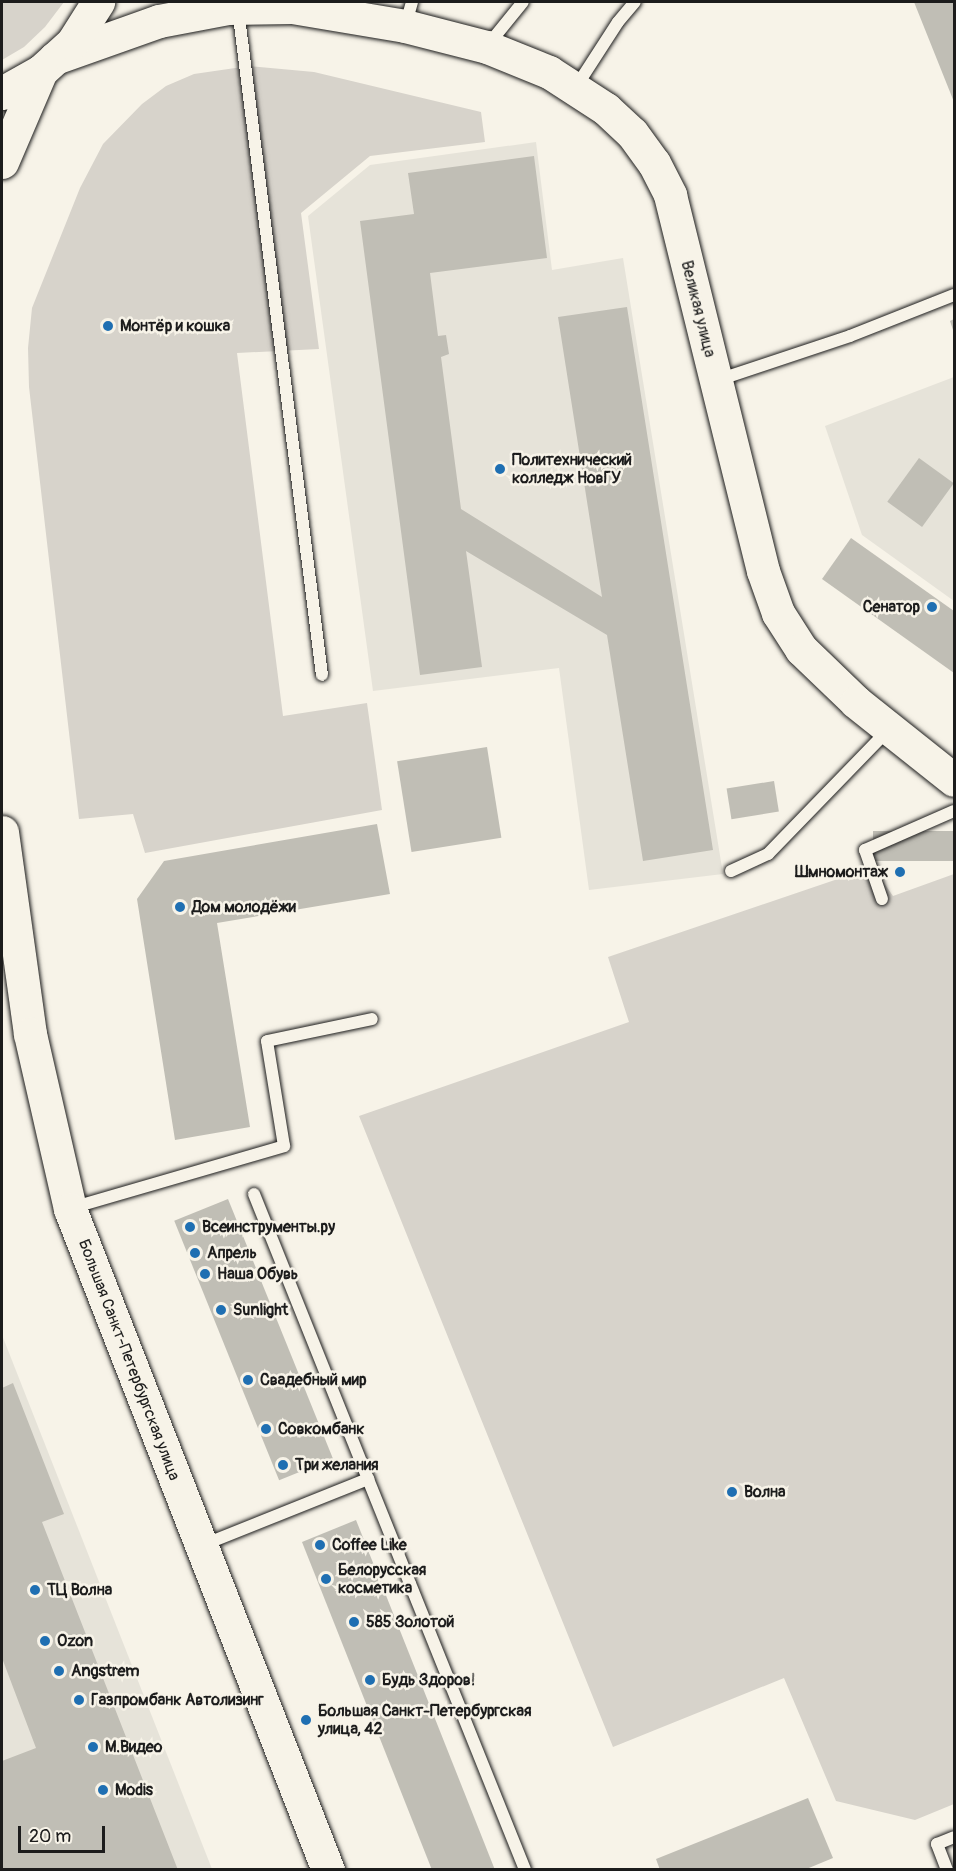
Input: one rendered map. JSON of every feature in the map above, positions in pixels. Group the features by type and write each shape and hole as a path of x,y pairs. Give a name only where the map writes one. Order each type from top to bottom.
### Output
{"main road":[{"path":"2,93 48,65 72,43 98,2"},
{"name":"Великая улица","path":"48,65 159,21 238,8 287,4 409,14 538,68 576,88 632,133 663,179 717,380 763,571 778,614 801,649 856,702 954,780"},
{"path":"2,162 48,65"},
{"name":"Большая Санкт-Петербургская улица","path":"2,832 3,872 30,1034 70,1209 328,1869"}],"lane":[{"path":"487,47 523,2"},
{"path":"576,88 618,22 635,2"},
{"path":"238,8 322,675"},
{"path":"717,380 850,336 954,295"},
{"path":"731,871 768,854 889,729"},
{"path":"882,899 865,850 954,811"},
{"path":"70,1209 284,1146 267,1041 372,1019"},
{"path":"254,1194 525,1869"},
{"path":"202,1546 368,1479"},
{"path":"947,1869 937,1844 954,1837"}],"shaded area":[{"path":"2,2 64,2 45,27 24,47 2,60"},
{"path":"249,66 314,72 481,112 485,142 370,156 301,213 319,349 237,353 283,716 367,703 382,810 145,853 133,814 79,819 29,387 28,348 32,308 80,188 103,144 142,104 166,86 194,74"},
{"name":"Политехнический колледж НовГУ","path":"536,142 552,270 623,258 723,874 589,890 559,668 373,691 308,216 370,165"},
{"path":"954,377 954,601 862,535 825,426"},
{"name":"Волна","path":"873,867 893,896 954,874 954,1804 915,1820 836,1801 784,1678 613,1747 359,1116 629,1022 608,957"},
{"name":"ТЦ Волна","path":"2,1335 212,1869 2,1869"}],"building":[{"path":"914,2 954,2 954,102"},
{"path":"534,156 547,258 430,273 438,336 446,335 449,354 441,357 461,509 602,597 558,317 627,307 713,850 643,861 607,635 466,551 482,667 420,675 360,221 414,214 408,173"},
{"path":"954,319 954,333 950,321"},
{"path":"919,458 954,483 922,527 887,502"},
{"path":"851,538 954,611 954,673 822,579"},
{"path":"487,747 501,838 412,852 397,761"},
{"path":"774,781 779,812 731,819 727,789"},
{"path":"377,824 390,894 217,923 250,1127 175,1140 137,899 164,861"},
{"path":"873,831 954,831 954,861 873,861"},
{"path":"228,1199 333,1459 279,1480 174,1221"},
{"name":"ТЦ Волна","path":"13,1383 64,1514 42,1522 178,1870 2,1870 2,1761 36,1748 2,1658 2,1388"},
{"path":"356,1520 495,1870 432,1870 302,1542"},
{"path":"808,1798 833,1858 804,1870 660,1870 656,1859"}],"place":[{"name":"Монтёр и кошка","path":"108,326"},
{"name":"Политехнический колледж НовГУ","path":"500,469"},
{"name":"Сенатор","path":"932,607"},
{"name":"Шмномонтаж","path":"900,872"},
{"name":"Дом молодёжи","path":"180,907"},
{"name":"Всеинструменты.ру","path":"190,1227"},
{"name":"Апрель","path":"195,1253"},
{"name":"Наша Обувь","path":"205,1274"},
{"name":"Sunlight","path":"221,1310"},
{"name":"Свадебный мир","path":"248,1380"},
{"name":"Совкомбанк","path":"266,1429"},
{"name":"Три желания","path":"283,1465"},
{"name":"Волна","path":"732,1492"},
{"name":"Coffee Like","path":"320,1545"},
{"name":"Белорусская косметика","path":"326,1579"},
{"name":"ТЦ Волна","path":"35,1590"},
{"name":"585 Золотой","path":"354,1622"},
{"name":"Ozon","path":"45,1641"},
{"name":"Angstrem","path":"59,1671"},
{"name":"Будь Здоров!","path":"370,1680"},
{"name":"Газпромбанк Автолизинг","path":"79,1700"},
{"name":"Большая Санкт-Петербургская улица, 42","path":"306,1720"},
{"name":"М.Видео","path":"93,1747"},
{"name":"Modis","path":"103,1790"}]}
